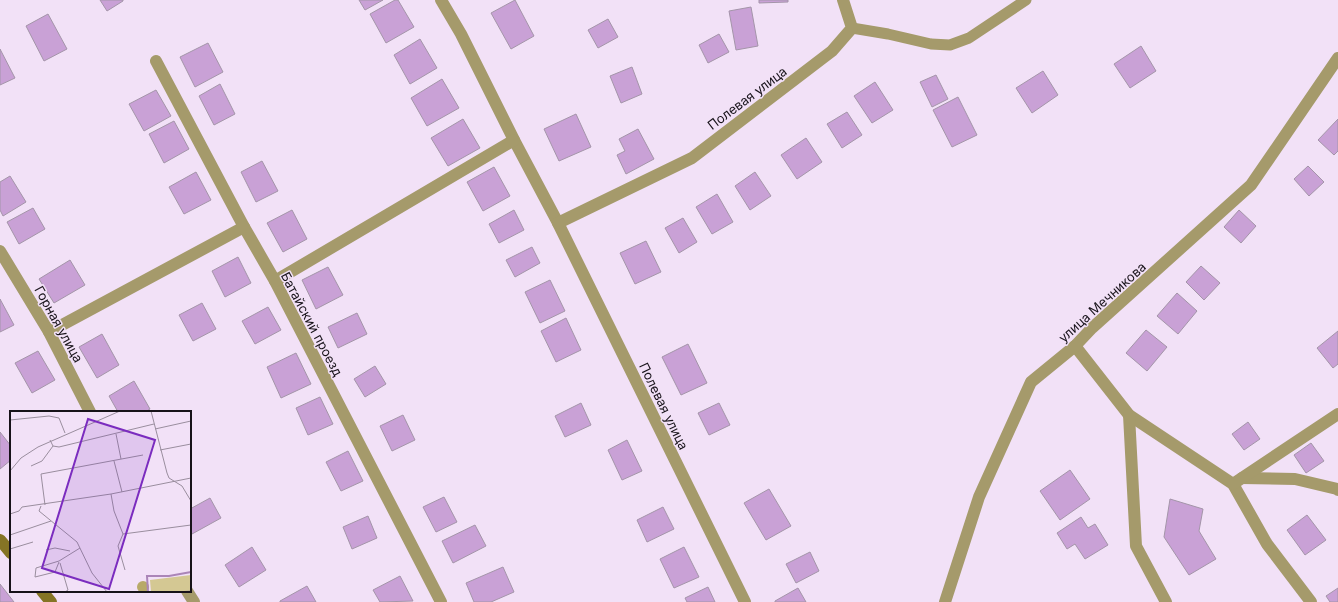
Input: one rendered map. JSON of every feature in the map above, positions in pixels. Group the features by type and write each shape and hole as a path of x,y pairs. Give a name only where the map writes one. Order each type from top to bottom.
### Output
{"street":[{"name":"Полевая улица","path":"441,0 558,223 745,602"},
{"path":"843,0 852,28"},
{"name":"Полевая улица","path":"558,223 692,158 832,51 852,28"},
{"name":"улица Мечникова","path":"945,602 979,497 1031,382 1075,346 1092,328 1251,185 1338,58"},
{"name":"Батайский проезд","path":"156,61 244,227 275,281 441,602"},
{"path":"275,281 514,140"},
{"path":"49,332 244,227"},
{"name":"Горная улица","path":"0,251 49,332 89,411"},
{"path":"1075,346 1130,415 1238,481 1295,479 1338,490"},
{"path":"1238,481 1338,414"},
{"path":"1130,415 1136,546 1166,602"},
{"path":"1238,481 1267,544 1311,602"},
{"path":"0,540 10,552"},
{"path":"43,592 51,602"},
{"path":"188,592 194,602"}],"lane":[{"path":"852,28 888,34 931,44 950,44 969,38 1026,0"}],"building":[{"path":"100,0 123,0 123,1 107,11"},
{"path":"359,0 383,0 365,10"},
{"path":"395,0 398,0 414,27 386,43 370,14"},
{"path":"515,0 534,36 511,49 491,13"},
{"path":"759,0 788,0 788,2 759,3"},
{"path":"751,7 758,46 736,50 729,11"},
{"path":"48,14 67,49 44,61 26,26"},
{"path":"608,19 618,37 598,48 588,30"},
{"path":"719,34 729,52 708,63 699,45"},
{"path":"420,39 437,68 410,84 394,55"},
{"path":"208,43 223,72 195,87 180,57"},
{"path":"1141,46 1156,71 1130,88 1114,64"},
{"path":"0,49 15,78 0,85"},
{"path":"632,67 642,94 621,103 610,76"},
{"path":"1043,71 1058,95 1032,113 1016,88"},
{"path":"936,75 948,99 932,107 920,82"},
{"path":"442,79 459,108 427,126 411,98"},
{"path":"875,82 893,110 872,123 854,96"},
{"path":"220,84 235,114 214,125 199,96"},
{"path":"156,90 171,116 144,131 129,104"},
{"path":"958,97 977,135 952,147 933,110"},
{"path":"847,112 862,135 842,148 827,124"},
{"path":"576,114 591,147 559,161 544,129"},
{"path":"463,119 480,148 448,166 431,138"},
{"path":"1338,119 1338,151 1334,155 1318,140"},
{"path":"174,121 189,149 164,163 149,134"},
{"path":"638,129 654,159 626,174 617,155 625,151 619,139"},
{"path":"806,138 822,162 797,179 781,155"},
{"path":"262,161 278,191 256,202 241,172"},
{"path":"1308,166 1324,182 1309,196 1294,179"},
{"path":"494,167 510,196 483,211 467,182"},
{"path":"196,172 211,200 184,214 169,187"},
{"path":"755,172 771,196 750,210 735,186"},
{"path":"10,176 26,202 3,216 0,210 0,182"},
{"path":"717,194 733,222 712,234 696,207"},
{"path":"33,208 45,229 19,244 7,222"},
{"path":"292,210 307,239 283,252 267,223"},
{"path":"514,210 524,230 499,243 489,224"},
{"path":"1239,210 1256,226 1241,243 1224,227"},
{"path":"683,218 697,242 679,253 665,228"},
{"path":"646,241 661,272 635,284 620,253"},
{"path":"532,247 540,263 515,277 506,260"},
{"path":"238,257 251,283 225,297 212,271"},
{"path":"70,260 85,285 54,303 39,279"},
{"path":"1201,266 1220,283 1204,300 1186,282"},
{"path":"328,267 343,295 316,309 302,280"},
{"path":"550,280 565,311 540,323 525,292"},
{"path":"1177,293 1197,311 1178,334 1157,316"},
{"path":"0,299 14,325 0,332"},
{"path":"202,303 216,329 193,341 179,315"},
{"path":"268,307 281,330 255,344 242,321"},
{"path":"357,313 367,334 338,348 328,327"},
{"path":"566,318 581,350 556,362 541,331"},
{"path":"1146,330 1167,347 1147,371 1126,353"},
{"path":"1338,331 1338,364 1333,368 1317,348"},
{"path":"102,334 119,365 97,378 79,347"},
{"path":"688,344 707,383 681,395 662,357"},
{"path":"38,351 55,380 32,393 15,363"},
{"path":"296,353 311,384 281,398 267,367"},
{"path":"375,366 386,384 365,397 354,379"},
{"path":"134,381 150,409 147,411 117,411 109,396"},
{"path":"320,397 333,424 308,435 296,408"},
{"path":"581,403 591,425 565,437 555,416"},
{"path":"719,403 730,425 709,435 698,413"},
{"path":"403,415 415,440 392,451 380,426"},
{"path":"1248,422 1260,439 1244,450 1232,434"},
{"path":"0,432 10,445 10,461 0,469"},
{"path":"627,440 642,471 622,480 608,450"},
{"path":"1311,443 1324,461 1306,473 1294,455"},
{"path":"348,451 363,481 341,491 326,462"},
{"path":"1070,470 1090,499 1060,520 1040,491"},
{"path":"769,489 791,526 766,540 744,503"},
{"path":"444,497 457,522 436,532 423,507"},
{"path":"210,498 221,518 192,534 191,508"},
{"path":"1170,499 1203,509 1199,531 1216,559 1189,575 1164,537"},
{"path":"663,507 674,529 647,542 637,520"},
{"path":"1307,515 1326,540 1305,555 1287,530"},
{"path":"368,516 377,538 352,549 343,527"},
{"path":"1081,517 1088,528 1095,524 1108,545 1085,559 1075,544 1067,549 1057,533"},
{"path":"475,525 486,546 453,563 442,541"},
{"path":"252,547 266,570 239,587 225,565"},
{"path":"684,547 699,577 674,588 660,559"},
{"path":"810,552 819,571 796,583 786,564"},
{"path":"503,567 514,592 491,602 474,602 466,583"},
{"path":"400,576 413,601 380,602 373,590"},
{"path":"0,584 14,602 0,602"},
{"path":"307,586 316,602 280,602 280,601"},
{"path":"708,587 715,602 687,602 685,598"},
{"path":"798,588 806,602 775,602 775,601"},
{"path":"1338,588 1338,602 1330,602 1326,596"}]}
